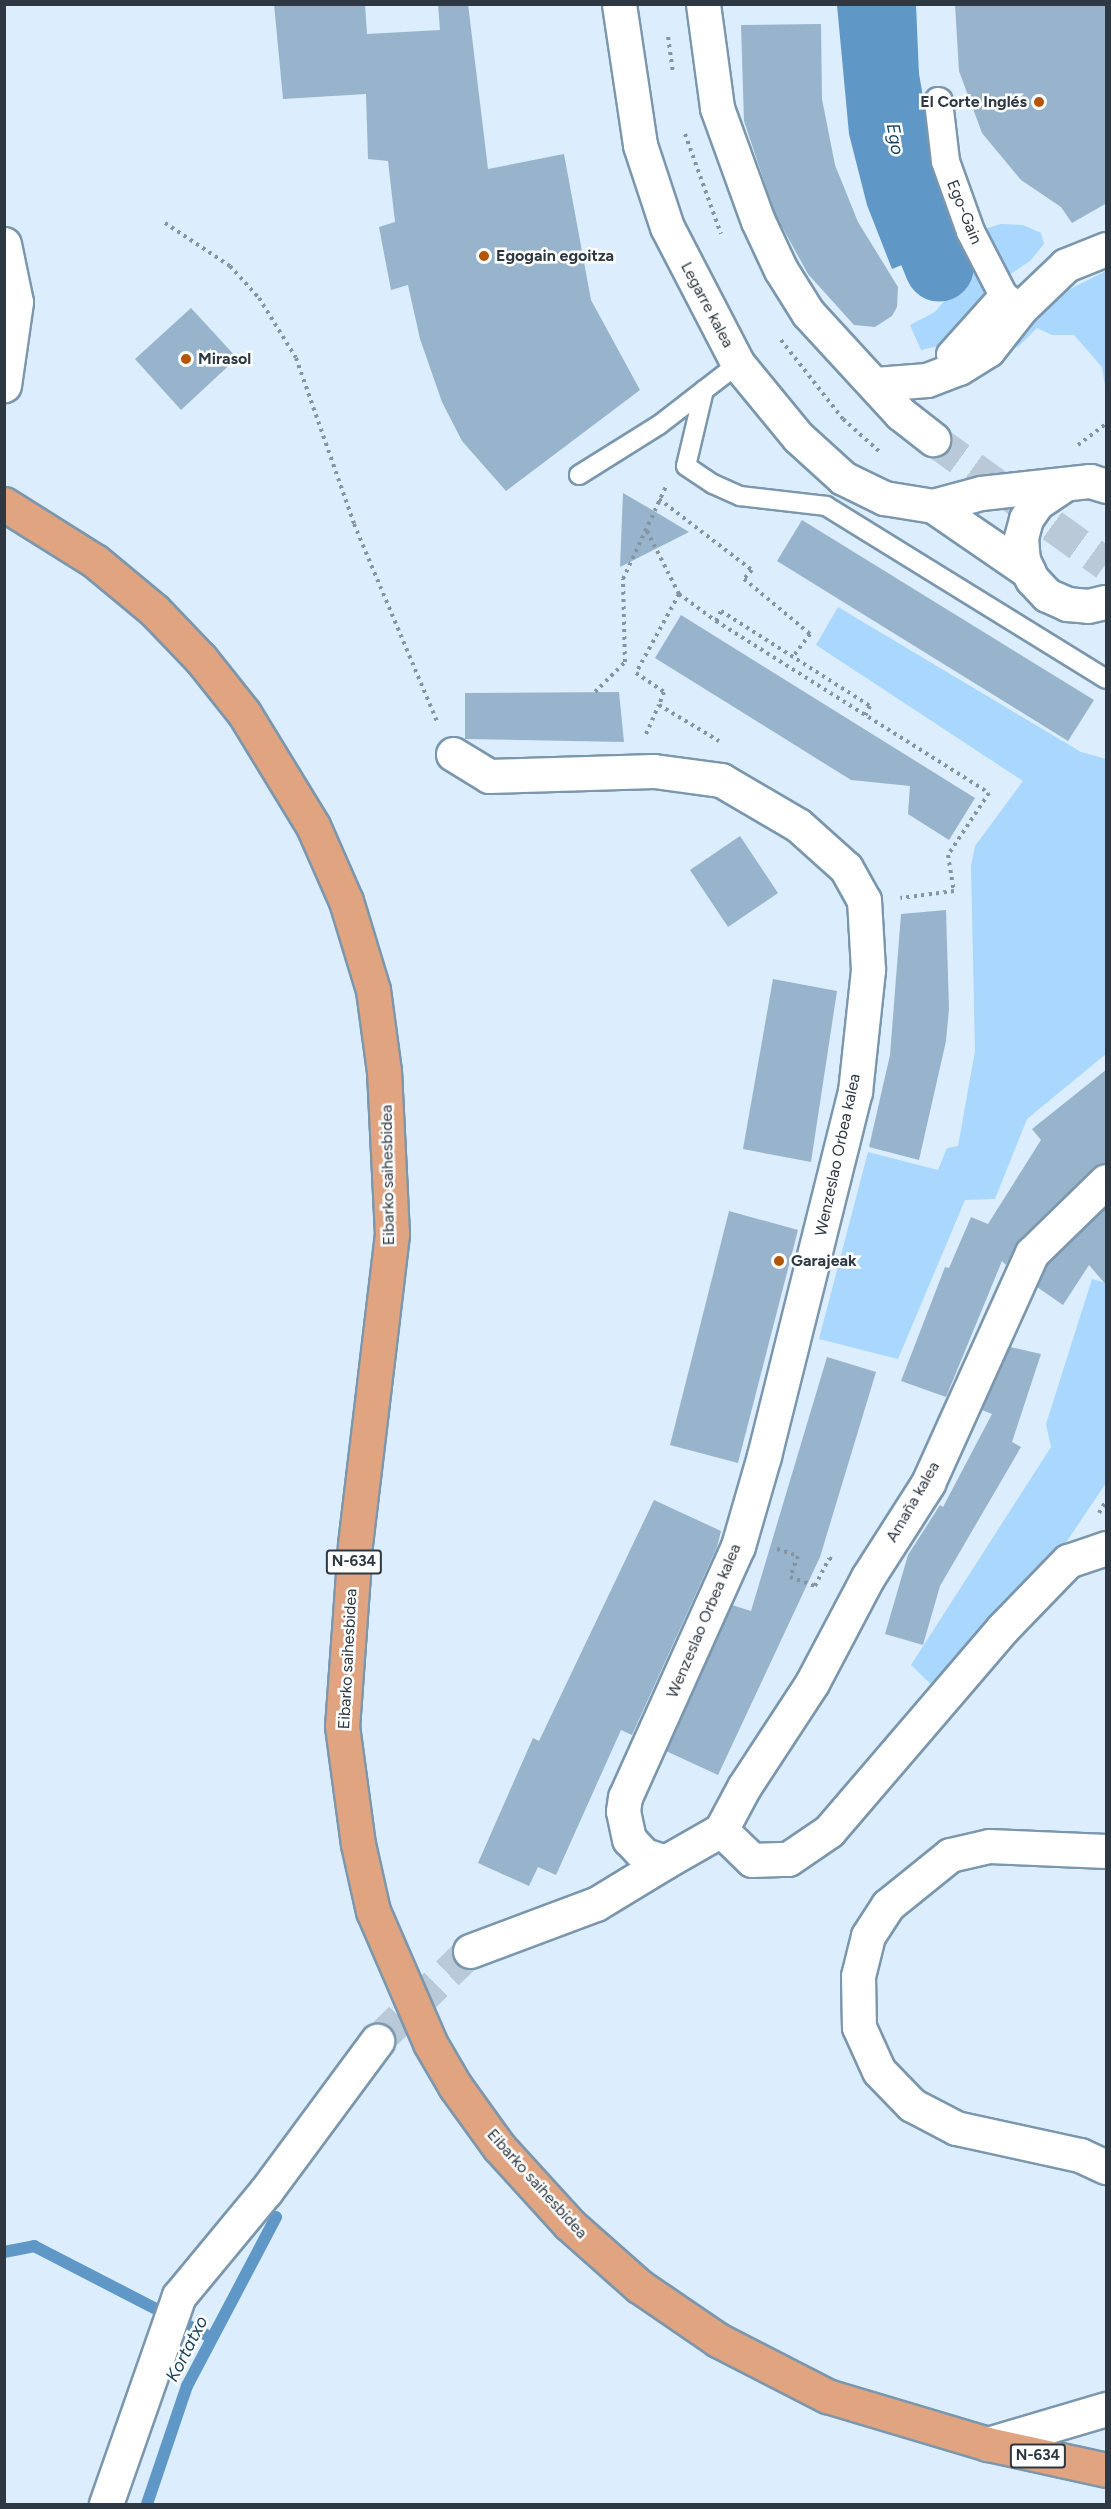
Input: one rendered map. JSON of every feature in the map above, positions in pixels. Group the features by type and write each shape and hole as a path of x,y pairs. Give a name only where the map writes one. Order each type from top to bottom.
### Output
{"highway":[{"name":"Eibarko saihesbidea","path":"4,504 95,561 154,610 201,659 244,713 313,826 346,901 373,990 384,1071 392,1234 355,1546 342,1726 358,1844 373,1911 430,2043 455,2086 499,2147 569,2224 639,2286 718,2340 827,2396 988,2444 1101,2468"}],"street":[{"name":"Legarre kalea","path":"618,4 639,145 667,227 738,364 798,437 843,478 884,498 933,506"},
{"path":"704,4 717,108 758,221 781,270 808,313 901,414 933,439"},
{"name":"Ego-Gain","path":"938,102 945,161 970,231 1012,302"},
{"path":"4,243 16,302 4,385"},
{"path":"950,354 1012,302 1066,265 1107,249"},
{"path":"875,384 927,380 959,368 988,350 1012,302"},
{"path":"1029,572 1021,538 1026,519 1044,496 1070,483"},
{"path":"933,506 981,493 1070,483 1106,484"},
{"path":"933,506 1029,572 1047,595 1067,604 1105,608"},
{"name":"Wenzeslao Orbea kalea","path":"453,754 489,776 654,771 721,780 798,825 846,868 864,900 868,970 855,1091 768,1444 738,1546 625,1797 623,1810 629,1839 644,1855 665,1862"},
{"name":"Amaña kalea","path":"722,1830 744,1787 812,1683 868,1577 928,1483 1032,1253 1107,1181"},
{"path":"470,1951 596,1904 722,1830 752,1860 788,1859 829,1831 1002,1629 1068,1561 1107,1548"},
{"path":"1107,1851 989,1846 950,1855 888,1905 868,1936 858,1976 859,2027 879,2070 912,2105 956,2128 1080,2155 1107,2167"},
{"path":"106,2505 165,2342 179,2296 266,2191 377,2041"},
{"path":"988,2444 1107,2409"}],"lane":[{"path":"579,475 659,424 738,364"},
{"path":"704,390 686,466 713,484 740,496 826,507 1107,678"}],"path":[{"path":"165,223 230,266 259,298 296,358 354,524 429,707 453,754"},
{"path":"595,692 625,662 623,579 647,531 664,488"},
{"path":"659,499 752,570 744,579 810,634 792,658"},
{"path":"647,531 679,594 716,621 989,793 948,855 954,891 897,899"},
{"path":"643,741 664,692 636,673 679,594"},
{"path":"716,621 721,611 870,706 865,716"},
{"path":"659,705 727,746"},
{"path":"774,1556 777,1547 798,1556 790,1577 815,1586 829,1558 839,1563 835,1572"}],"shaded area":[{"path":"1001,224 1023,225 1041,233 1044,244 1030,261 1009,275 962,331 943,345 921,350 910,325 935,312 973,266 977,231"},
{"path":"1106,271 1106,392 1102,367 1074,335 1052,335 1037,328 1017,348 1016,344 1056,296"},
{"path":"838,607 1081,752 1106,759 1106,1054 1027,1119 995,1199 965,1200 898,1359 819,1339 868,1152 938,1170 947,1148 958,1146 975,1051 971,866 975,846 1023,781 816,645"},
{"path":"1092,1279 1106,1283 1106,1483 1063,1547 937,1690 911,1665 1051,1447 1046,1424"}],"water":[{"path":"837,5 896,5 899,90 920,186 943,248 892,269 867,205 849,134"}],"building":[{"name":"Egogain egoitza","path":"274,4 365,4 367,34 440,30 438,4 468,4 488,169 564,154 591,300 640,390 506,491 462,441 442,402 420,339 408,285 391,290 379,227 395,222 388,161 368,159 366,94 283,99"},
{"name":"El Corte Inglés","path":"955,4 1107,4 1107,203 1072,223 1061,207 1021,180 982,133 959,71"},
{"path":"821,24 822,99 835,165 858,222 898,287 897,307 892,316 875,327 854,325 808,274 775,214 744,121 741,25"},
{"name":"Mirasol","path":"191,308 237,358 181,410 135,359"},
{"path":"623,493 654,511 689,532 620,567"},
{"path":"802,520 1094,700 1068,741 777,561"},
{"path":"681,615 975,798 949,840 908,814 910,786 851,780 655,658"},
{"path":"619,692 624,742 465,739 465,693"},
{"path":"740,836 778,893 728,927 690,870"},
{"path":"946,910 949,1009 946,1041 919,1160 869,1147 890,1055 901,914"},
{"path":"773,979 837,991 811,1162 743,1149"},
{"path":"1107,1069 1107,1163 1093,1168 1019,1240 1006,1265 1002,1261 946,1397 901,1381 945,1267 949,1268 971,1217 988,1224 1041,1140 1032,1129"},
{"path":"1107,1207 1107,1286 1089,1265 1063,1305 1037,1287 1048,1264"},
{"path":"729,1211 798,1230 738,1463 670,1445"},
{"path":"1010,1347 1041,1354 1012,1442 1021,1447 940,1586 923,1645 885,1634 908,1555 940,1505 943,1507 992,1414 982,1410"},
{"path":"827,1357 876,1372 820,1557 718,1775 666,1751 732,1605 751,1611"},
{"path":"654,1500 721,1531 717,1547 632,1735 621,1730 556,1875 538,1867 529,1886 478,1863 533,1738 539,1741"}],"waterway":[{"name":"Ego","path":"881,4 884,76 901,174 939,267"},
{"name":"Kortatxo","path":"147,2504 187,2386 276,2217"},
{"path":"4,2252 34,2246 212,2338"}],"tunnel":[{"path":"933,439 1106,564"},
{"path":"377,2041 470,1951"}],"place":[{"name":"El Corte Inglés","path":"1039,102"},
{"name":"Egogain egoitza","path":"484,256"},
{"name":"Mirasol","path":"186,359"},
{"name":"Garajeak","path":"779,1261"}]}
